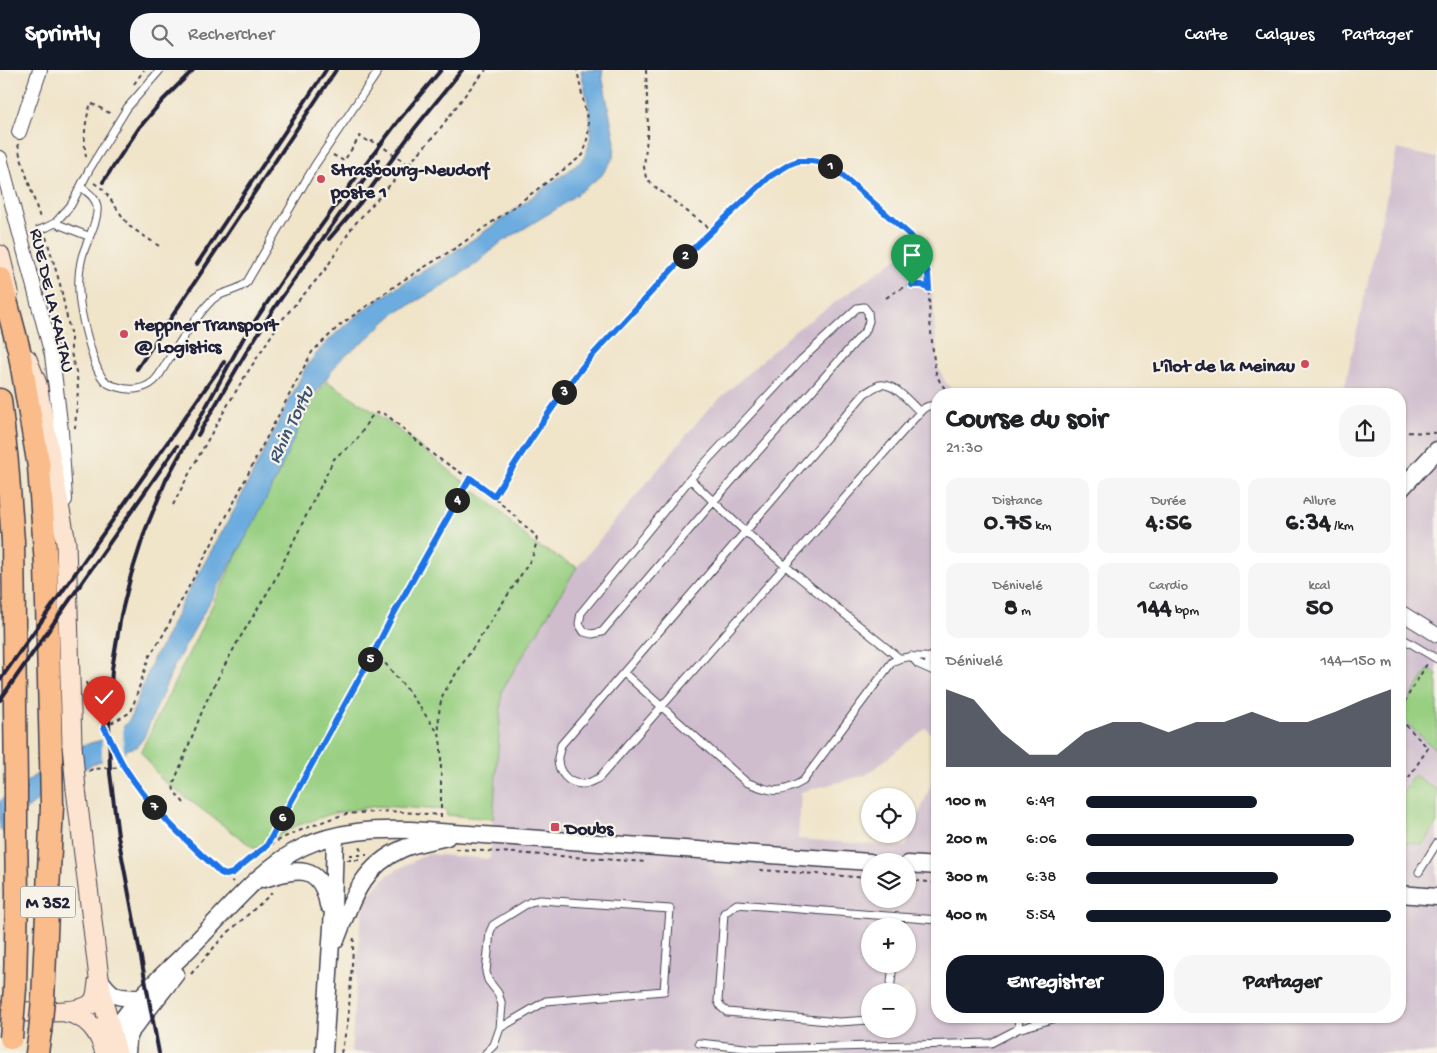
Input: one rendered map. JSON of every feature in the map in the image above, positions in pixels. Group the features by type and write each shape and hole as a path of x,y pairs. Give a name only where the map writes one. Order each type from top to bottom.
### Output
{"highway":[{"name":"M 352","path":"0,278 19,350 39,467 46,565 52,806 50,1005 38,1042"},
{"name":"M 352","path":"0,400 13,540 17,894 15,988 10,1046"}],"main road":[{"path":"0,255 27,359 38,424 39,467"},
{"path":"27,359 37,384 66,543 72,745 76,789 99,978 117,1053"},
{"path":"0,1011 50,1005 81,1009 92,1003 96,997 99,978"},
{"path":"50,1005 75,1015 90,1024 95,1029 106,1053"}],"street":[{"path":"19,132 40,70"},
{"name":"RUE DE LA KALTAU","path":"0,158 52,355 61,430 66,543"},
{"path":"1406,484 1437,450"},
{"path":"1406,616 1437,635"},
{"path":"106,1053 112,1032 139,997 255,882 278,863 301,848 335,836 351,832 381,829 861,861"},
{"path":"330,956 355,893 375,866 403,849 462,833"},
{"path":"324,1053 335,836"},
{"path":"916,865 931,866"},
{"path":"255,882 297,870 309,872 319,881 329,908 330,956"},
{"path":"1406,894 1437,897"},
{"path":"127,1053 128,1039 132,1030 181,967 192,946"},
{"path":"99,978 107,990 114,995 129,998 139,997"}],"lane":[{"path":"20,236 55,223 71,205 89,170 127,108 160,70"},
{"path":"81,187 92,196 98,209 88,236 80,271 80,300 85,329 94,361 105,381 112,386 124,389 138,389 154,381 210,301 217,295 241,288 247,282 315,165 379,70"},
{"path":"55,223 88,236"},
{"path":"857,308 864,308 868,312 869,321 866,330 602,632 592,634 584,632 579,624 581,613 690,479 801,360 836,327 857,308"},
{"path":"920,412 894,388 887,385 878,385 865,393 562,745 558,758 559,767 563,775 572,782 584,784 599,778 920,412 924,407 931,405"},
{"path":"690,479 785,566 899,658"},
{"path":"1406,640 1434,657"},
{"path":"624,673 746,782 764,789 778,790 790,789 803,781 892,662 899,658 911,656 931,658"},
{"path":"911,656 918,664 931,670"},
{"path":"927,668 931,662"},
{"path":"1419,872 1435,852 1437,843"},
{"path":"486,1053 494,1045 500,1028 502,1005 498,993 488,980 486,972 490,932 494,925 530,902 540,900 670,909 664,991 546,1001 500,1028"},
{"path":"861,1021 839,1022 727,1012 718,1001 724,913 737,904 931,919"},
{"path":"1018,1023 1018,1029"},
{"path":"699,1043 754,1049 991,1043 1018,1029 1039,1023"}],"path":[{"path":"134,84 144,70"},
{"path":"173,505 242,380 280,322 325,270 353,226 436,134 486,70"},
{"path":"441,815 390,811 346,814 291,834 266,847 233,873 226,875 221,873 165,819 144,795 124,767 104,727 131,712 149,657 163,636 312,352 340,325 402,281 457,247 582,155 589,128 577,70"},
{"path":"646,70 648,127 644,167 646,178 713,231"},
{"path":"112,116 92,103 87,116 84,132 86,156 94,184 104,190 129,226 159,246"},
{"path":"19,132 18,145 20,155 60,284 72,337 71,353 78,383 74,431"},
{"path":"325,150 344,161 360,136 371,143 372,141 377,143 409,165"},
{"path":"494,496 582,366 680,261 769,177 798,161 824,163 843,174 911,236 923,256 928,274 934,367 944,388"},
{"path":"886,298 898,290 912,285 922,285 929,289"},
{"path":"184,803 174,791 173,785 205,704 238,641 272,585 334,459 352,445 372,416 379,412 388,416 434,456 470,478 494,496 536,536 537,541 532,558 441,699 439,710 441,746 440,809"},
{"path":"1406,432 1437,433"},
{"path":"266,847 470,478"},
{"path":"375,650 409,692 439,735"},
{"path":"1406,700 1434,657"},
{"path":"1406,725 1428,748 1406,782"},
{"path":"359,847 367,860"},
{"path":"453,849 654,862"},
{"path":"758,870 861,877"},
{"path":"916,881 931,882"},
{"path":"187,979 223,937 273,891"},
{"path":"341,1053 348,1022 354,930"}],"shaded area":[{"path":"1397,149 1437,158 1437,1053 351,1053 360,927 367,897 387,875 427,854 490,859 502,690 577,567 707,410 795,331 928,236 938,367 950,388 931,388 931,733 926,728 866,775 801,792 798,839 906,847 908,843 916,843 916,822 931,784 931,1023 1406,1023 1406,388 1344,388"}],"green space":[{"path":"327,381 385,419 494,506 534,544 577,567 502,690 493,819 446,815 447,810 377,806 334,813 296,826 255,849 161,779 141,751 312,401"},
{"path":"1429,669 1437,674 1437,751 1406,723 1406,704"},
{"path":"1414,775 1437,790 1437,823 1424,844 1406,842 1406,787"}],"water":[{"name":"Rhin Tortu","path":"581,70 603,70 602,75 615,142 614,157 601,176 558,208 500,243 476,264 438,289 395,313 340,360 311,399 277,477 251,528 175,664 144,737 137,747 128,749 117,758 97,762 63,780 0,831 0,801 59,758 83,745 110,738 130,719 154,657 235,509 305,369 319,350 336,333 375,302 479,235 583,159 589,145 591,124"}],"pier":[{"path":"123,724 124,756 118,760 102,763 102,737 109,736"}],"railway":[{"path":"103,182 139,128 163,100 193,70"},
{"path":"197,264 326,70"},
{"path":"137,369 336,70"},
{"path":"159,1053 118,836 110,773 109,722 112,669 121,615 131,575 145,531 166,480 243,339 283,279 357,176 399,120 441,70"},
{"path":"329,239 360,203 415,128 462,70"},
{"path":"275,307 378,160"},
{"path":"198,435 278,302"},
{"path":"0,680 224,362"},
{"path":"0,700 177,446"}],"place":[{"name":"Strasbourg-Neudorf poste 1","path":"321,179"},
{"name":"Heppner Transport @ Logistics","path":"124,334"},
{"name":"L'îlot de la Meinau","path":"1305,364"},
{"name":"Doubs","path":"555,827"}],"route":[{"path":"104,727 124,767 158,812 221,873 226,875 233,873 266,847 470,478 494,496 576,374 680,261 769,177 798,161 824,163 843,174 911,236 923,256 928,274 929,289 922,285 912,285"}]}
